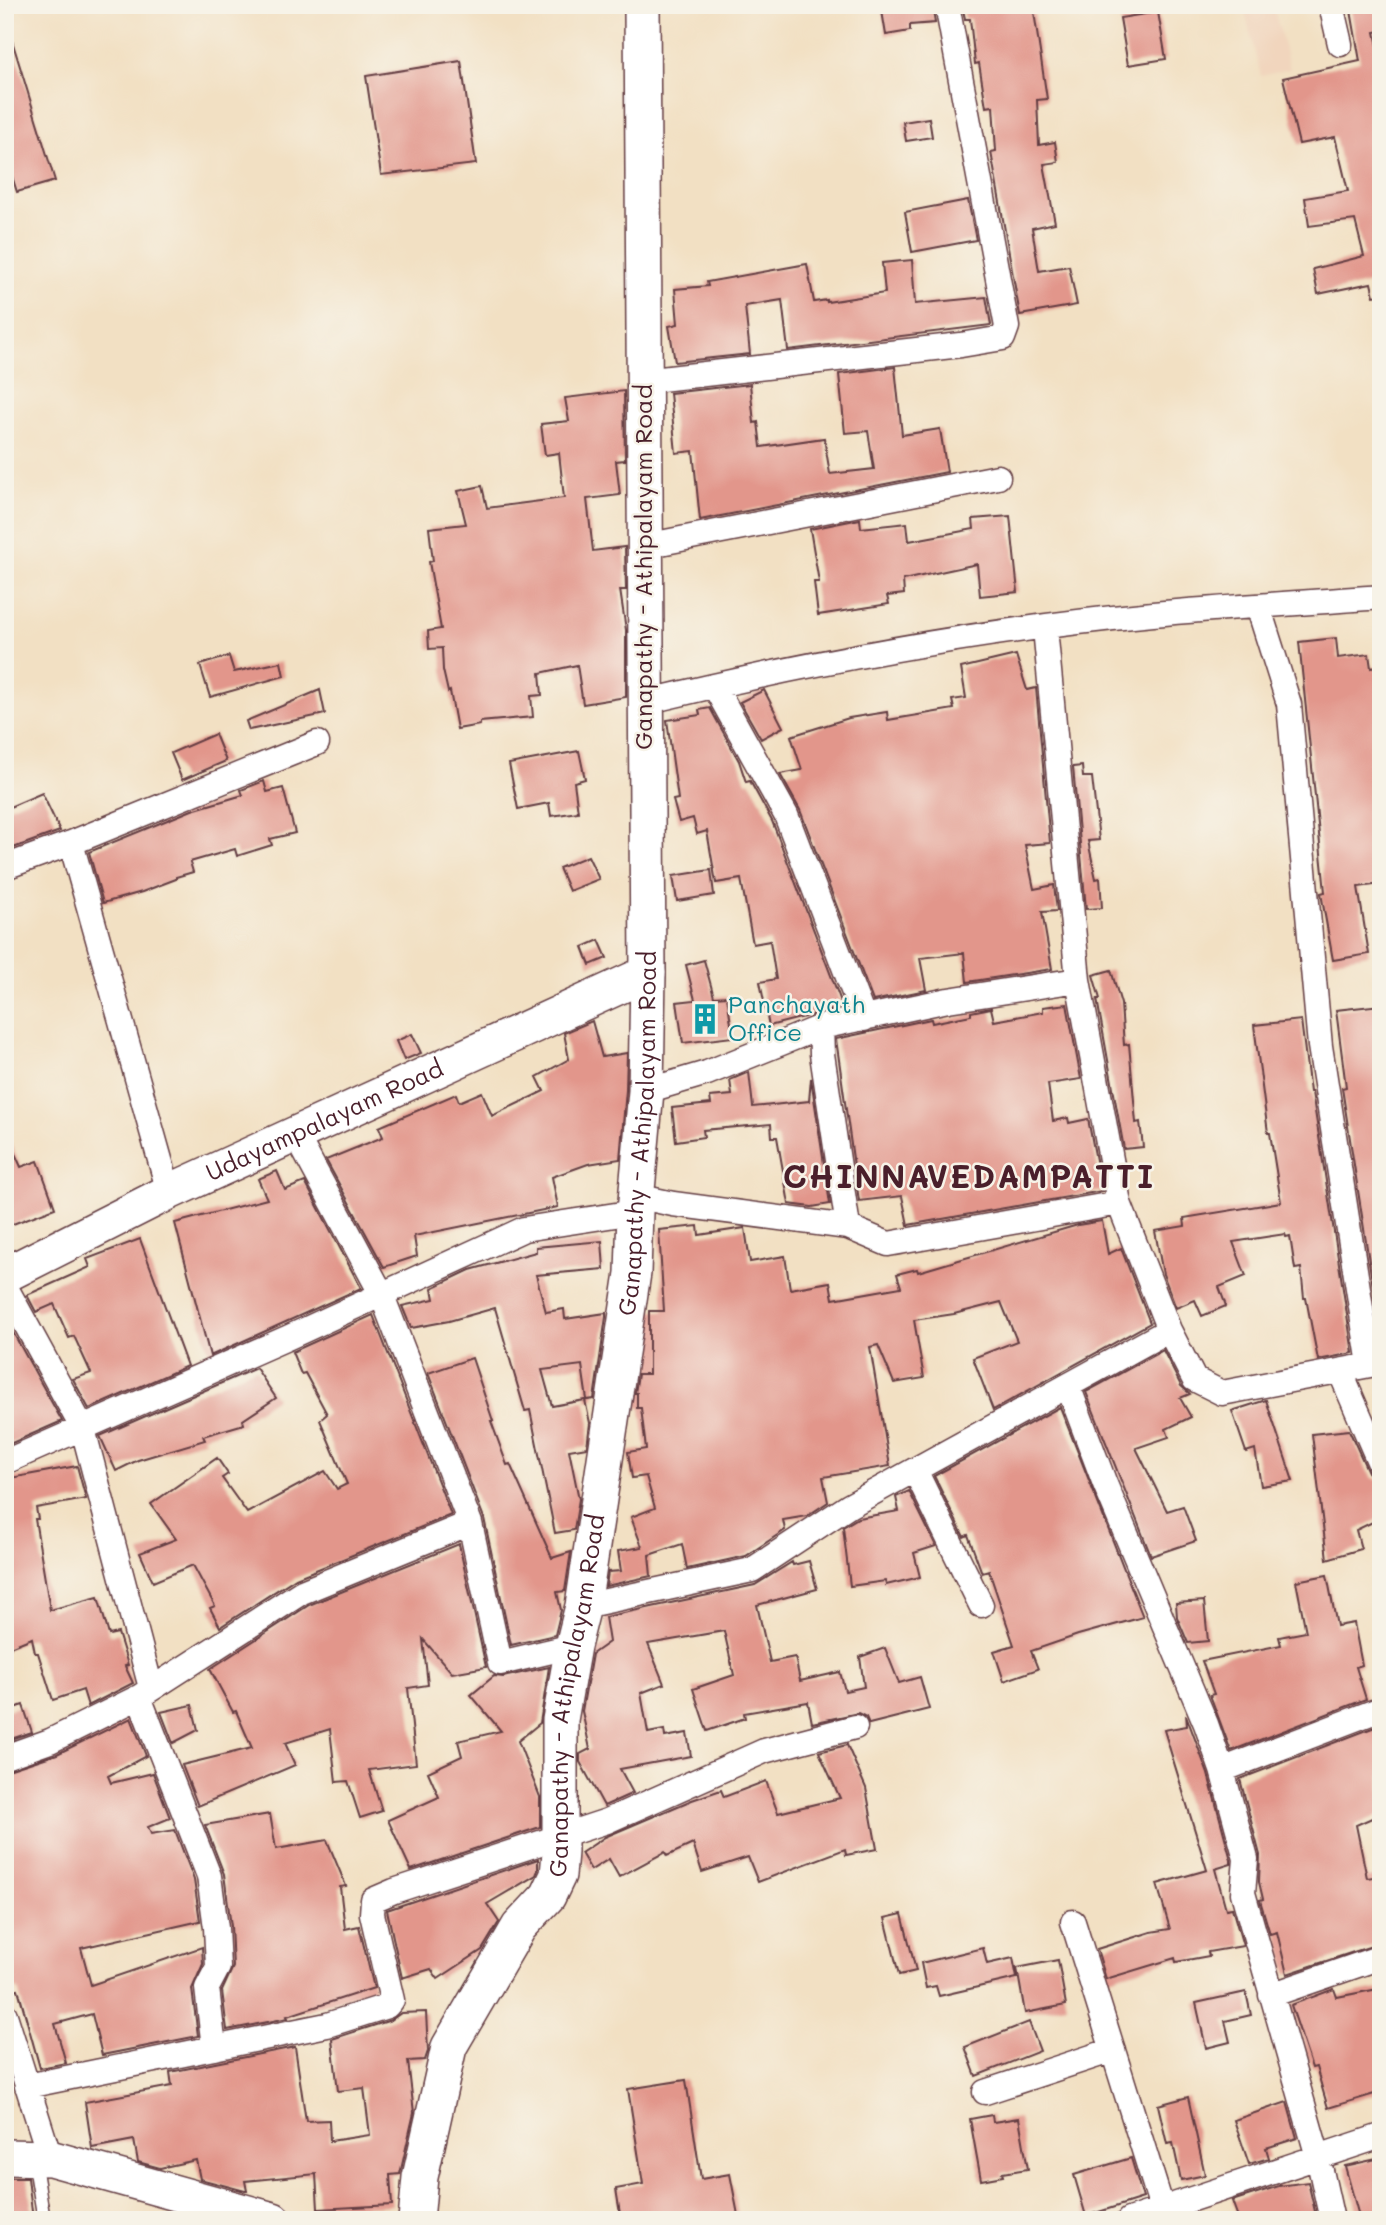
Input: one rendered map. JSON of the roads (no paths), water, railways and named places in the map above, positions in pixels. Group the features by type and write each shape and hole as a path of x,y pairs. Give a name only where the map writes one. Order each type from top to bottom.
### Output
{"main road":[{"name":"Ganapathy - Athipalayam Road","path":"416,2220 420,2177 449,2047 519,1927 548,1896 558,1875 559,1720 583,1606 633,1273 635,1204 646,1091 648,973 642,5"},
{"name":"Udayampalayam Road","path":"5,1276 169,1192 648,973"},
{"path":"30,2158 273,2220"}],"street":[{"path":"643,381 1003,338 1007,327 947,5"},
{"path":"1331,5 1340,44"},
{"path":"645,546 998,477"},
{"path":"645,702 823,663 1045,628 1151,615 1381,597"},
{"path":"1045,628 1078,980 1119,1203 1169,1330 1194,1379 1222,1393 1370,1365 1320,1046 1289,704 1258,606"},
{"path":"715,687 786,815 864,1019"},
{"path":"5,867 317,743"},
{"path":"71,843 169,1192"},
{"path":"646,1091 707,1073 821,1027 948,1000 1078,980"},
{"path":"821,1027 822,1054 848,1227"},
{"path":"296,1135 381,1293 470,1523 500,1663 573,1646"},
{"path":"5,1462 287,1338 524,1229 635,1204 673,1204 848,1227 888,1244 1119,1203"},
{"path":"5,1286 83,1429 145,1692 209,1876 218,1967 207,1988 214,2048"},
{"path":"583,1606 752,1570 849,1506 1169,1330"},
{"path":"1340,1371 1381,1466"},
{"path":"1068,1385 1105,1483 1206,1724 1222,1770 1246,1858 1243,1893 1318,2157 1332,2220"},
{"path":"915,1470 981,1605"},
{"path":"5,1757 50,1741 145,1692 302,1592 470,1523"},
{"path":"1222,1770 1381,1709"},
{"path":"27,2086 327,2025 387,2006 392,2000 372,1914 373,1900 607,1821 764,1751 855,1727"},
{"path":"1073,1922 1162,2208"},
{"path":"1271,1995 1381,1956"},
{"path":"5,2015 27,2086 30,2158"},
{"path":"985,2092 1113,2050"},
{"path":"1129,2220 1381,2136"}],"lane":[{"path":"30,2158 44,2220"}],"place":[{"name":"Panchayath Office","path":"705,1019"}],"district":[{"name":"CHINNAVEDAMPATTI","path":"969,1177"}]}
